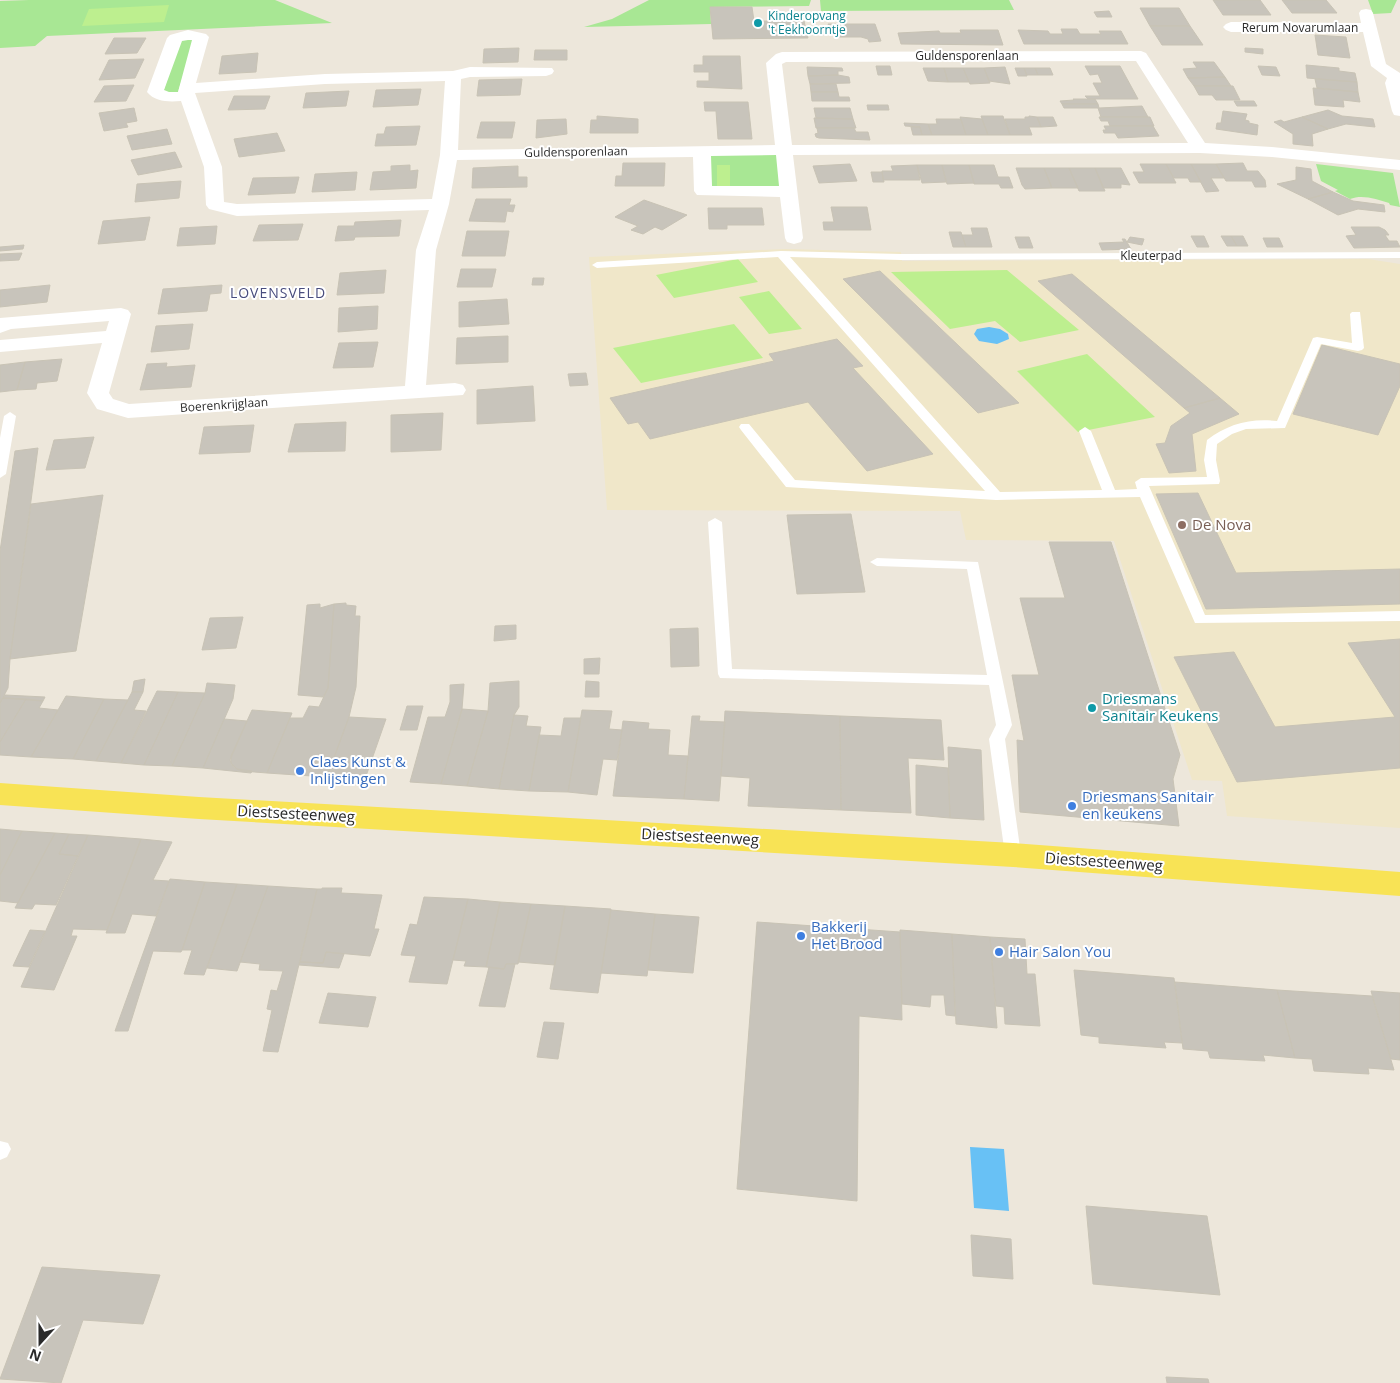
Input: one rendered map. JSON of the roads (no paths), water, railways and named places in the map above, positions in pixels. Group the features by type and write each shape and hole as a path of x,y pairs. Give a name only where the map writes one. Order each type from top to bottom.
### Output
{"main road":[{"name":"Diestsesteenweg","path":"0,794 199,808 1013,855 1400,884"}],"street":[{"name":"Rerum Novarumlaan","path":"1231,27 1368,21 1379,66 1398,76 1393,83 1400,111"},
{"name":"Guldensporenlaan","path":"794,238 774,62 778,58 787,56 1141,56 1200,148"},
{"path":"440,204 237,210 215,205 213,167 192,89 325,79 453,76 470,72 546,71"},
{"path":"415,392 426,250 440,204 449,155 453,76"},
{"name":"Guldensporenlaan","path":"449,155 702,150 1200,148 1272,152 1400,165"},
{"path":"702,150 703,191 789,192"},
{"name":"Boerenkrijglaan","path":"0,327 5,323 121,314 98,393 105,404 128,411 455,390"},
{"path":"0,346 115,336"}],"lane":[{"name":"Kleuterpad","path":"597,265 780,254 902,257 1400,254"},
{"path":"780,254 996,496"},
{"path":"1356,314 1358,348 1317,340 1281,425 1261,422 1226,431 1211,443 1210,460 1214,481 1141,482 1144,493 1200,620 1400,616"},
{"path":"0,474 10,416"},
{"path":"745,427 791,484 996,496 1144,493"},
{"path":"1085,432 1110,494"},
{"path":"715,522 725,674 995,680"},
{"path":"877,562 972,565 1004,725 997,739 1013,855"}],"water":[{"path":"989,327 1000,329 1008,334 1009,339 997,344 979,341 974,334 977,329"},
{"path":"970,1147 1004,1149 1009,1211 974,1208"}],"place":[{"name":"Kinderopvang 't Eekhoorntje","path":"758,23"},
{"name":"De Nova","path":"1182,525"},
{"name":"Driesmans Sanitair Keukens","path":"1092,708"},
{"name":"Claes Kunst & Inlijstingen","path":"300,771"},
{"name":"Driesmans Sanitair en keukens","path":"1072,806"},
{"name":"Bakkerij Het Brood","path":"801,936"},
{"name":"Hair Salon You","path":"999,952"}],"district":[{"name":"LOVENSVELD","path":"278,293"}]}
